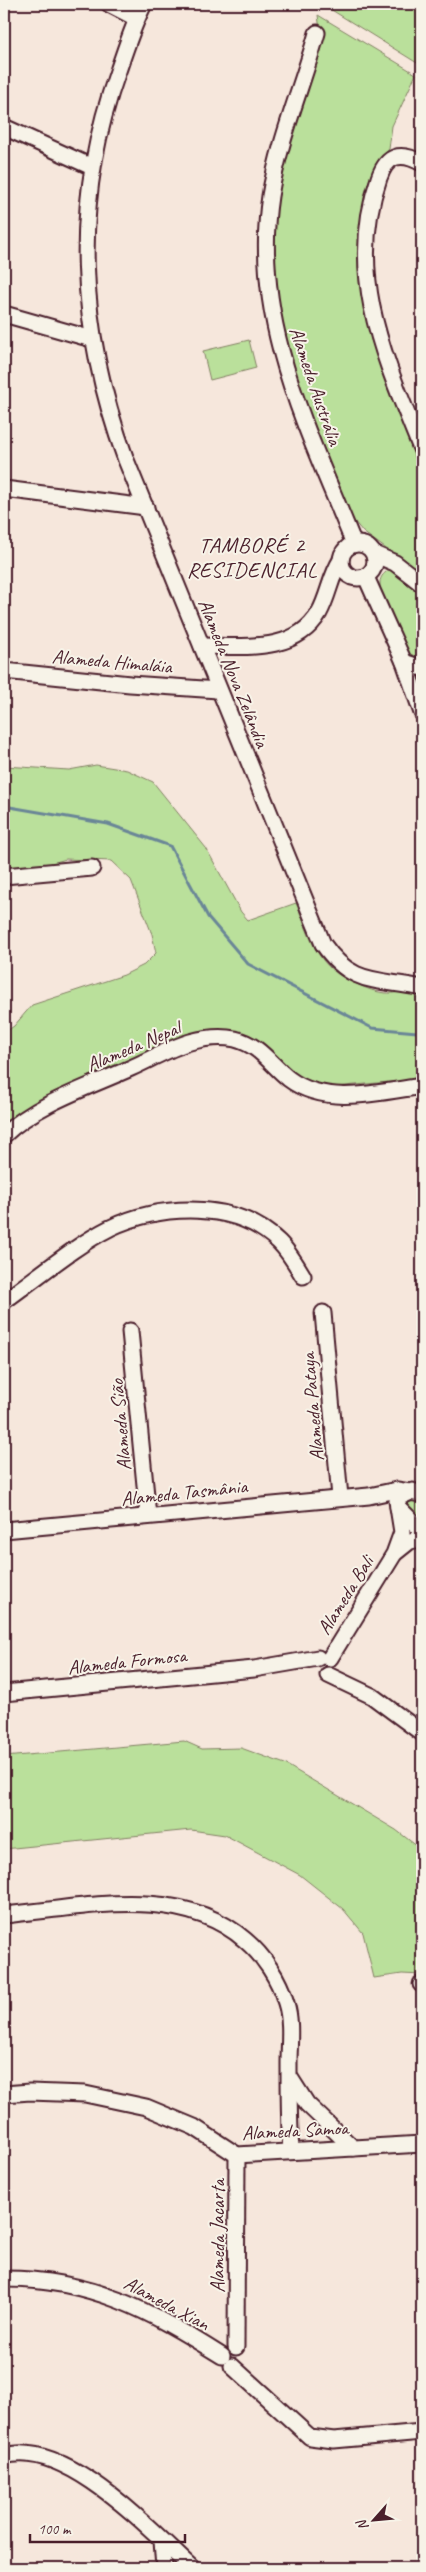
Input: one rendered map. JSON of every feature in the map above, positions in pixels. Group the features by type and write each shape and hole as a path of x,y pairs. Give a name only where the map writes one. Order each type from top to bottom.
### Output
{"street":[{"path":"109,4 136,18"},
{"name":"Alameda Nova Zelândia","path":"144,4 136,18 112,85 92,167 85,269 92,340 102,389 112,422 218,690 323,944 334,959 360,977 422,988"},
{"name":"Alameda Austrália","path":"317,32 291,113 270,197 268,238 269,290 279,349 291,386 354,544"},
{"path":"4,127 92,167"},
{"path":"418,161 392,158 382,169 370,215 365,267 375,326 422,451"},
{"path":"4,314 92,340"},
{"path":"4,489 146,507"},
{"path":"202,646 273,644 293,638 312,623 330,591 331,576 345,550 354,544 364,544 374,554 394,563 422,584"},
{"path":"330,591 375,567 374,554"},
{"path":"341,560 344,572 358,577 404,662 422,713"},
{"path":"404,662 422,668"},
{"name":"Alameda Himaláia","path":"4,671 130,684 218,690"},
{"path":"4,876 92,868"},
{"name":"Alameda Nova Zelândia","path":"402,983 422,978"},
{"name":"Alameda Nepal","path":"4,1135 40,1109 175,1047 215,1038 248,1043 262,1051 290,1079 320,1093 354,1095 422,1086"},
{"path":"4,1301 87,1242 112,1228 164,1213 196,1210 221,1213 245,1220 265,1231 292,1257 303,1276"},
{"name":"Alameda Pataya","path":"322,1313 340,1498"},
{"name":"Alameda Sião","path":"130,1331 148,1516"},
{"name":"Alameda Tasmânia","path":"4,1530 369,1496 397,1490 418,1493"},
{"path":"394,1554 402,1532 396,1505 398,1498 418,1493"},
{"name":"Alameda Tasmânia","path":"369,1496 396,1505 422,1531"},
{"path":"394,1554 410,1541 422,1539"},
{"name":"Alameda Bali","path":"325,1665 394,1554"},
{"path":"325,1665 372,1696 422,1733"},
{"name":"Alameda Formosa","path":"4,1693 254,1669 325,1665"},
{"path":"4,1916 135,1904 159,1904 200,1912 219,1921 252,1946 265,1961 278,1985 288,2014 291,2152"},
{"path":"289,2075 307,2104 353,2148"},
{"name":"Alameda Samoa","path":"4,2094 70,2092 117,2099 146,2107 194,2127 237,2155 422,2144"},
{"path":"289,2120 295,2110 307,2104"},
{"name":"Alameda Jacarta","path":"227,2361 238,2364 241,2358 241,2352 236,2348 237,2155"},
{"name":"Alameda Xian","path":"4,2279 50,2282 117,2298 159,2317 227,2361 300,2430 310,2436 334,2440 422,2432"},
{"path":"4,2456 18,2454 40,2456 79,2473 106,2492 192,2568"},
{"path":"162,2541 164,2568"}],"green space":[{"path":"322,4 422,4 422,66"},
{"path":"318,15 416,74 392,126 389,149 377,162 368,183 361,233 361,277 371,340 422,465 422,575 363,532 354,521 337,485 307,409 278,318 272,229 287,145 322,45"},
{"path":"249,340 256,368 210,380 203,351"},
{"path":"391,569 422,590 422,660 404,651 385,608 380,591 380,581 383,574"},
{"path":"96,765 127,770 153,782 206,848 241,912 248,920 296,903 312,942 318,953 333,971 363,987 376,991 393,993 412,991 419,993 422,996 422,1079 322,1088 295,1076 264,1046 211,1031 198,1031 86,1081 4,1126 4,1033 14,1026 32,1005 124,975 144,965 156,953 152,934 131,880 111,861 66,859 42,866 4,869 4,766 69,770"},
{"path":"404,1498 418,1498 422,1502 422,1523 402,1503"},
{"path":"184,1741 202,1749 241,1748 285,1764 396,1830 422,1850 422,1975 402,1974 374,1978 363,1933 343,1909 300,1875 225,1835 191,1830 4,1849 4,1757"}],"waterway":[{"path":"4,806 108,824 170,846 208,917 248,964 372,1028 417,1032"}],"district":[{"name":"TAMBORÉ 2 RESIDENCIAL","path":"252,556"}]}
